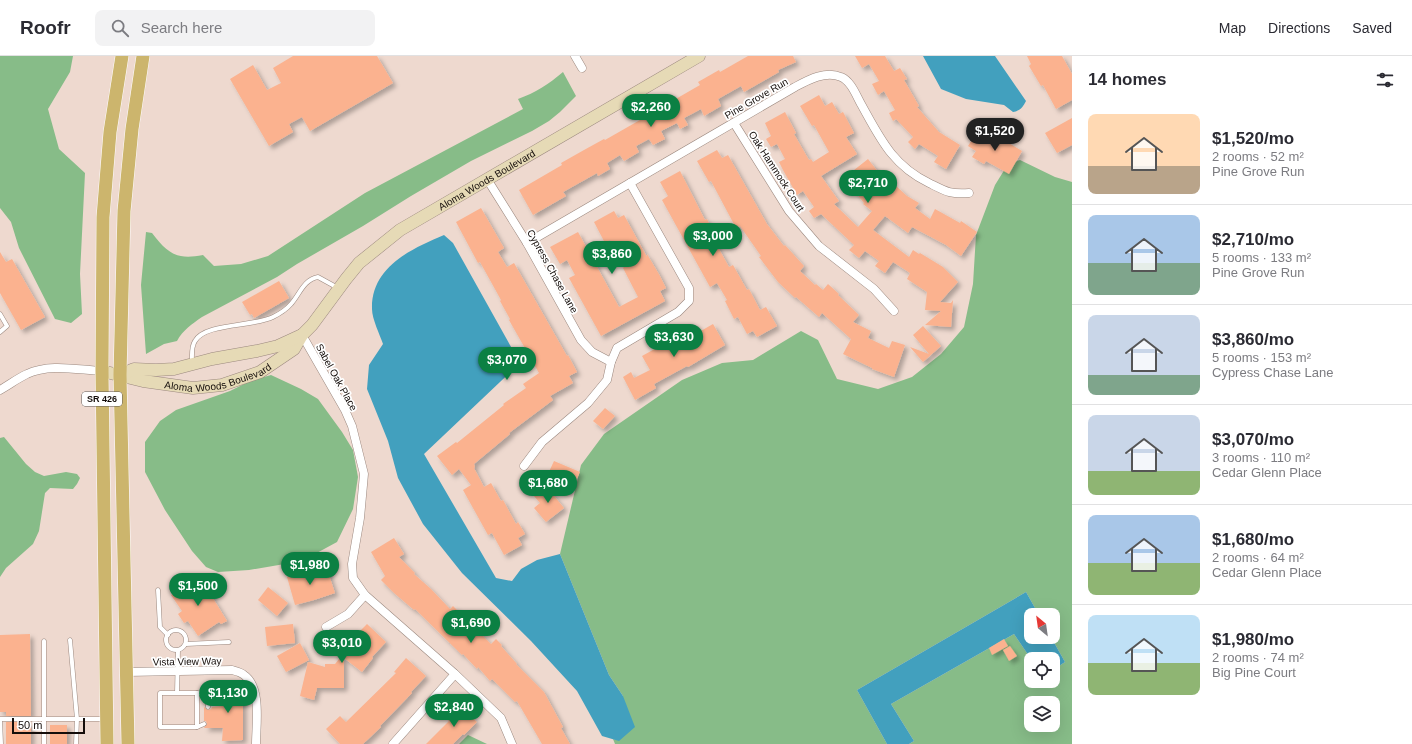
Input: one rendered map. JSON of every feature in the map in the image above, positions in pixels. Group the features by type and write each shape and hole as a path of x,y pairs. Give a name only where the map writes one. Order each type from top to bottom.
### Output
{"main road":[{"name":"SR 426","path":"107,744 102,371 103,217 110,132 122,56"},
{"name":"SR 426","path":"128,744 120,375 124,211 132,129 143,56"}],"street":[{"path":"575,56 582,68"},
{"name":"Aloma Woods Boulevard","path":"102,371 143,381 193,388 222,385 260,372 294,349 302,335 312,325 359,263 400,230 700,56"},
{"name":"Pine Grove Run","path":"527,243 807,80 828,75 841,77 851,86 888,150 908,172 952,194 969,193"},
{"name":"Oak Hammock Court","path":"734,123 789,211 819,246 874,289 894,311"},
{"name":"Cypress Chase Lane","path":"487,179 527,243 581,340 592,352 611,362"},
{"path":"524,466 542,442 588,403 607,380 611,362 617,348 678,312 689,301 689,288 630,183"},
{"name":"Aloma Woods Boulevard","path":"120,375 134,369 156,370 174,368 226,356 262,350 278,346 302,335"},
{"name":"Sabel Oak Place","path":"302,335 345,410 352,426 364,474 360,518 352,564 353,578 365,595 455,674 501,718 512,744"},
{"path":"1,387 28,374 44,369 58,368 102,371"},
{"path":"326,627 348,614 365,595"},
{"name":"Vista View Way","path":"127,672 232,670 244,675 251,682 256,692 256,744"},
{"path":"393,744 455,674"}],"lane":[{"path":"192,364 192,350 194,342 203,333 212,329 258,322 272,318 284,310 304,285 314,278 318,277 339,288"},
{"path":"0,314 7,326 0,332"},
{"path":"158,590 160,627 168,635"},
{"path":"186,644 186,637 182,632 175,630 168,635 166,641 169,647 178,650 186,644 229,642"},
{"path":"70,640 77,719 76,744"},
{"path":"44,641 44,744"},
{"path":"177,694 178,650"},
{"path":"204,724 197,727 160,727 160,693 205,694 208,698 208,707"},
{"path":"197,693 197,727"},
{"path":"1,744 0,719 106,719"}],"green space":[{"path":"0,56 73,56 70,72 48,109 59,149 85,173 80,274 82,314 71,323 55,319 19,248 11,222 0,208"},
{"path":"563,72 576,96 549,121 471,161 277,277 202,317 185,330 177,341 164,344 146,354 141,285 146,232 152,233 168,251 174,254 186,257 203,255 214,266 241,264 268,256 365,193 523,109 518,99 542,88"},
{"path":"1020,160 1055,177 1072,182 1072,744 909,744 914,741 891,704 1014,634 1026,652 1024,652 1024,688 1060,688 1060,665 1065,662 1055,644 1060,644 1060,608 1035,608 1026,592 857,690 887,744 615,744 613,739 619,740 623,696 609,675 560,554 581,465 604,434 682,380 722,363 753,360 801,331 818,340 837,379 878,389 912,377 941,354 964,327 973,284 976,235 995,185 1008,164"},
{"path":"271,375 318,399 342,432 353,450 358,477 353,509 337,542 302,561 249,570 218,572 206,567 192,551 165,510 145,472 145,442 160,421 176,410 230,391 250,381"},
{"path":"4,437 26,464 35,472 44,476 66,472 77,474 80,478 73,489 50,488 45,493 39,531 33,544 6,568 0,577 0,438"},
{"path":"468,735 487,744 459,744"}],"water":[{"path":"923,56 995,56 1026,101 1018,111 1013,112 1004,105 966,99 941,89"},
{"path":"444,235 453,243 520,363 424,454 496,578 512,581 521,569 537,560 560,554 609,675 623,696 635,727 619,741 602,736 577,691 531,641 462,573 423,524 398,478 388,441 367,389 369,365 383,344 372,313 373,294 378,282 386,271 406,253"},
{"path":"1026,592 1035,608 1024,608 1024,644 1055,644 1059,652 1026,652 1014,634 891,704 914,741 909,744 887,744 857,690"},
{"path":"1060,653 1065,662 1060,665"}],"building":[{"path":"293,56 377,56 393,83 310,131 302,117 289,124 293,132 269,146 230,79 253,65 267,90 281,83 273,68"},
{"path":"748,56 793,56 796,62 778,70 779,72 744,92 741,86 718,99 721,106 704,116 701,109 684,118 688,125 680,129 677,123 661,131 665,139 653,145 649,139 636,146 639,152 624,161 620,155 607,163 610,169 598,176 597,173 563,192 566,196 533,215 519,190 562,165 561,163 654,112 652,108 672,96 674,100 700,85 698,82 719,70 720,72"},
{"path":"855,56 885,56 894,71 900,68 907,79 904,80 919,106 917,107 939,132 960,145 946,169 934,162 938,156 919,144 915,149 908,142 913,137 896,119 893,121 889,113 895,110 884,91 878,95 872,84 879,81 869,64 862,68"},
{"path":"1027,56 1062,56 1072,74 1072,100 1056,109 1043,85 1041,86 1029,66 1031,64"},
{"path":"819,95 825,106 832,102 839,114 843,112 854,133 846,137 857,154 821,176 839,201 834,204 858,227 872,211 863,204 864,203 844,178 868,159 882,177 878,180 891,191 896,186 907,196 919,203 915,208 930,219 935,209 960,223 961,221 977,232 961,256 946,245 912,227 908,233 885,216 873,230 909,257 913,250 943,267 958,282 940,302 951,303 953,300 951,327 925,325 941,311 925,310 927,292 907,279 910,273 893,262 885,273 875,266 879,261 865,251 859,258 849,250 854,245 821,214 814,218 809,211 814,207 803,191 797,195 779,162 785,159 777,144 771,147 766,139 771,136 765,123 785,112 796,133 794,134 809,160 811,159 813,162 829,152 814,125 812,126 800,106"},
{"path":"1072,118 1072,145 1057,153 1045,133"},
{"path":"979,129 1001,142 1002,139 1022,151 1009,174 986,161 984,164 972,157 976,151 968,146"},
{"path":"717,150 722,158 728,155 767,224 784,246 785,245 804,266 800,271 815,285 816,284 823,290 828,284 839,294 838,295 859,315 853,322 871,331 868,338 889,348 892,341 905,345 894,377 872,369 843,354 851,339 822,313 819,317 778,282 759,257 761,256 740,226 736,228 711,181 709,182 697,161"},
{"path":"680,171 705,220 707,219 717,239 714,240 729,267 733,265 747,290 749,289 760,310 766,307 777,326 757,337 753,331 747,334 738,317 734,319 725,301 727,300 717,283 710,287 662,200 668,196 660,182"},
{"path":"481,208 504,248 498,252 507,267 514,263 577,372 569,376 573,383 550,396 553,400 509,433 510,434 474,464 474,468 484,487 491,483 501,501 503,500 516,524 518,522 525,534 518,538 522,545 504,555 492,533 488,535 463,490 471,485 459,469 452,475 437,456 456,442 457,443 504,405 503,404 526,388 523,384 539,373 509,320 510,319 500,301 501,300 480,262 478,263 456,222"},
{"path":"614,211 618,218 624,215 647,257 647,254 660,276 666,288 660,291 665,301 601,336 569,278 575,275 567,260 560,264 550,247 578,232 619,307 638,297 610,240 605,243 594,222"},
{"path":"0,252 6,262 12,259 45,317 21,330 0,293"},
{"path":"279,281 289,298 254,318 252,314 250,315 242,302"},
{"path":"713,324 725,345 688,367 687,366 654,384 656,388 635,400 623,377 631,372 634,378 650,370 642,356 696,326 699,332"},
{"path":"923,326 941,346 923,362 910,347 929,354 913,335"},
{"path":"605,408 615,416 603,429 593,421"},
{"path":"554,461 580,472 570,493 549,484 556,478 548,474"},
{"path":"546,486 564,508 546,522 534,508 540,503 534,496"},
{"path":"394,538 404,554 399,557 415,573 414,574 450,609 453,606 491,644 496,639 516,664 544,692 563,727 561,728 570,744 542,744 517,701 515,702 492,679 490,681 478,667 477,669 415,609 414,610 394,593 381,580 385,576 371,552"},
{"path":"327,569 335,593 295,605 287,577 305,571 306,575"},
{"path":"200,577 227,621 221,624 219,622 198,636 188,621 184,623 178,614 182,611 171,595"},
{"path":"268,587 288,603 277,616 258,600"},
{"path":"293,624 295,643 267,646 265,627"},
{"path":"367,624 386,642 372,657 373,658 362,672 344,658 344,688 317,688 314,700 300,696 308,662 325,667 325,664 335,664 356,638 355,636"},
{"path":"30,634 31,716 6,716 6,712 0,712 0,635"},
{"path":"1004,639 1008,646 992,655 989,648"},
{"path":"300,643 309,660 286,672 277,656"},
{"path":"1010,646 1017,656 1009,661 1003,650"},
{"path":"406,658 426,676 411,692 412,693 380,726 381,727 363,744 340,744 326,729 340,716 346,722 396,673 394,672"},
{"path":"222,683 232,683 238,686 242,691 243,740 222,741 223,728 204,728 207,724 206,721 204,721 204,707 208,710 212,707 222,706"},
{"path":"458,705 477,722 453,744 426,744 449,721 446,718"},
{"path":"6,722 31,722 31,744 6,744"},
{"path":"50,725 67,725 67,744 50,744"}]}
